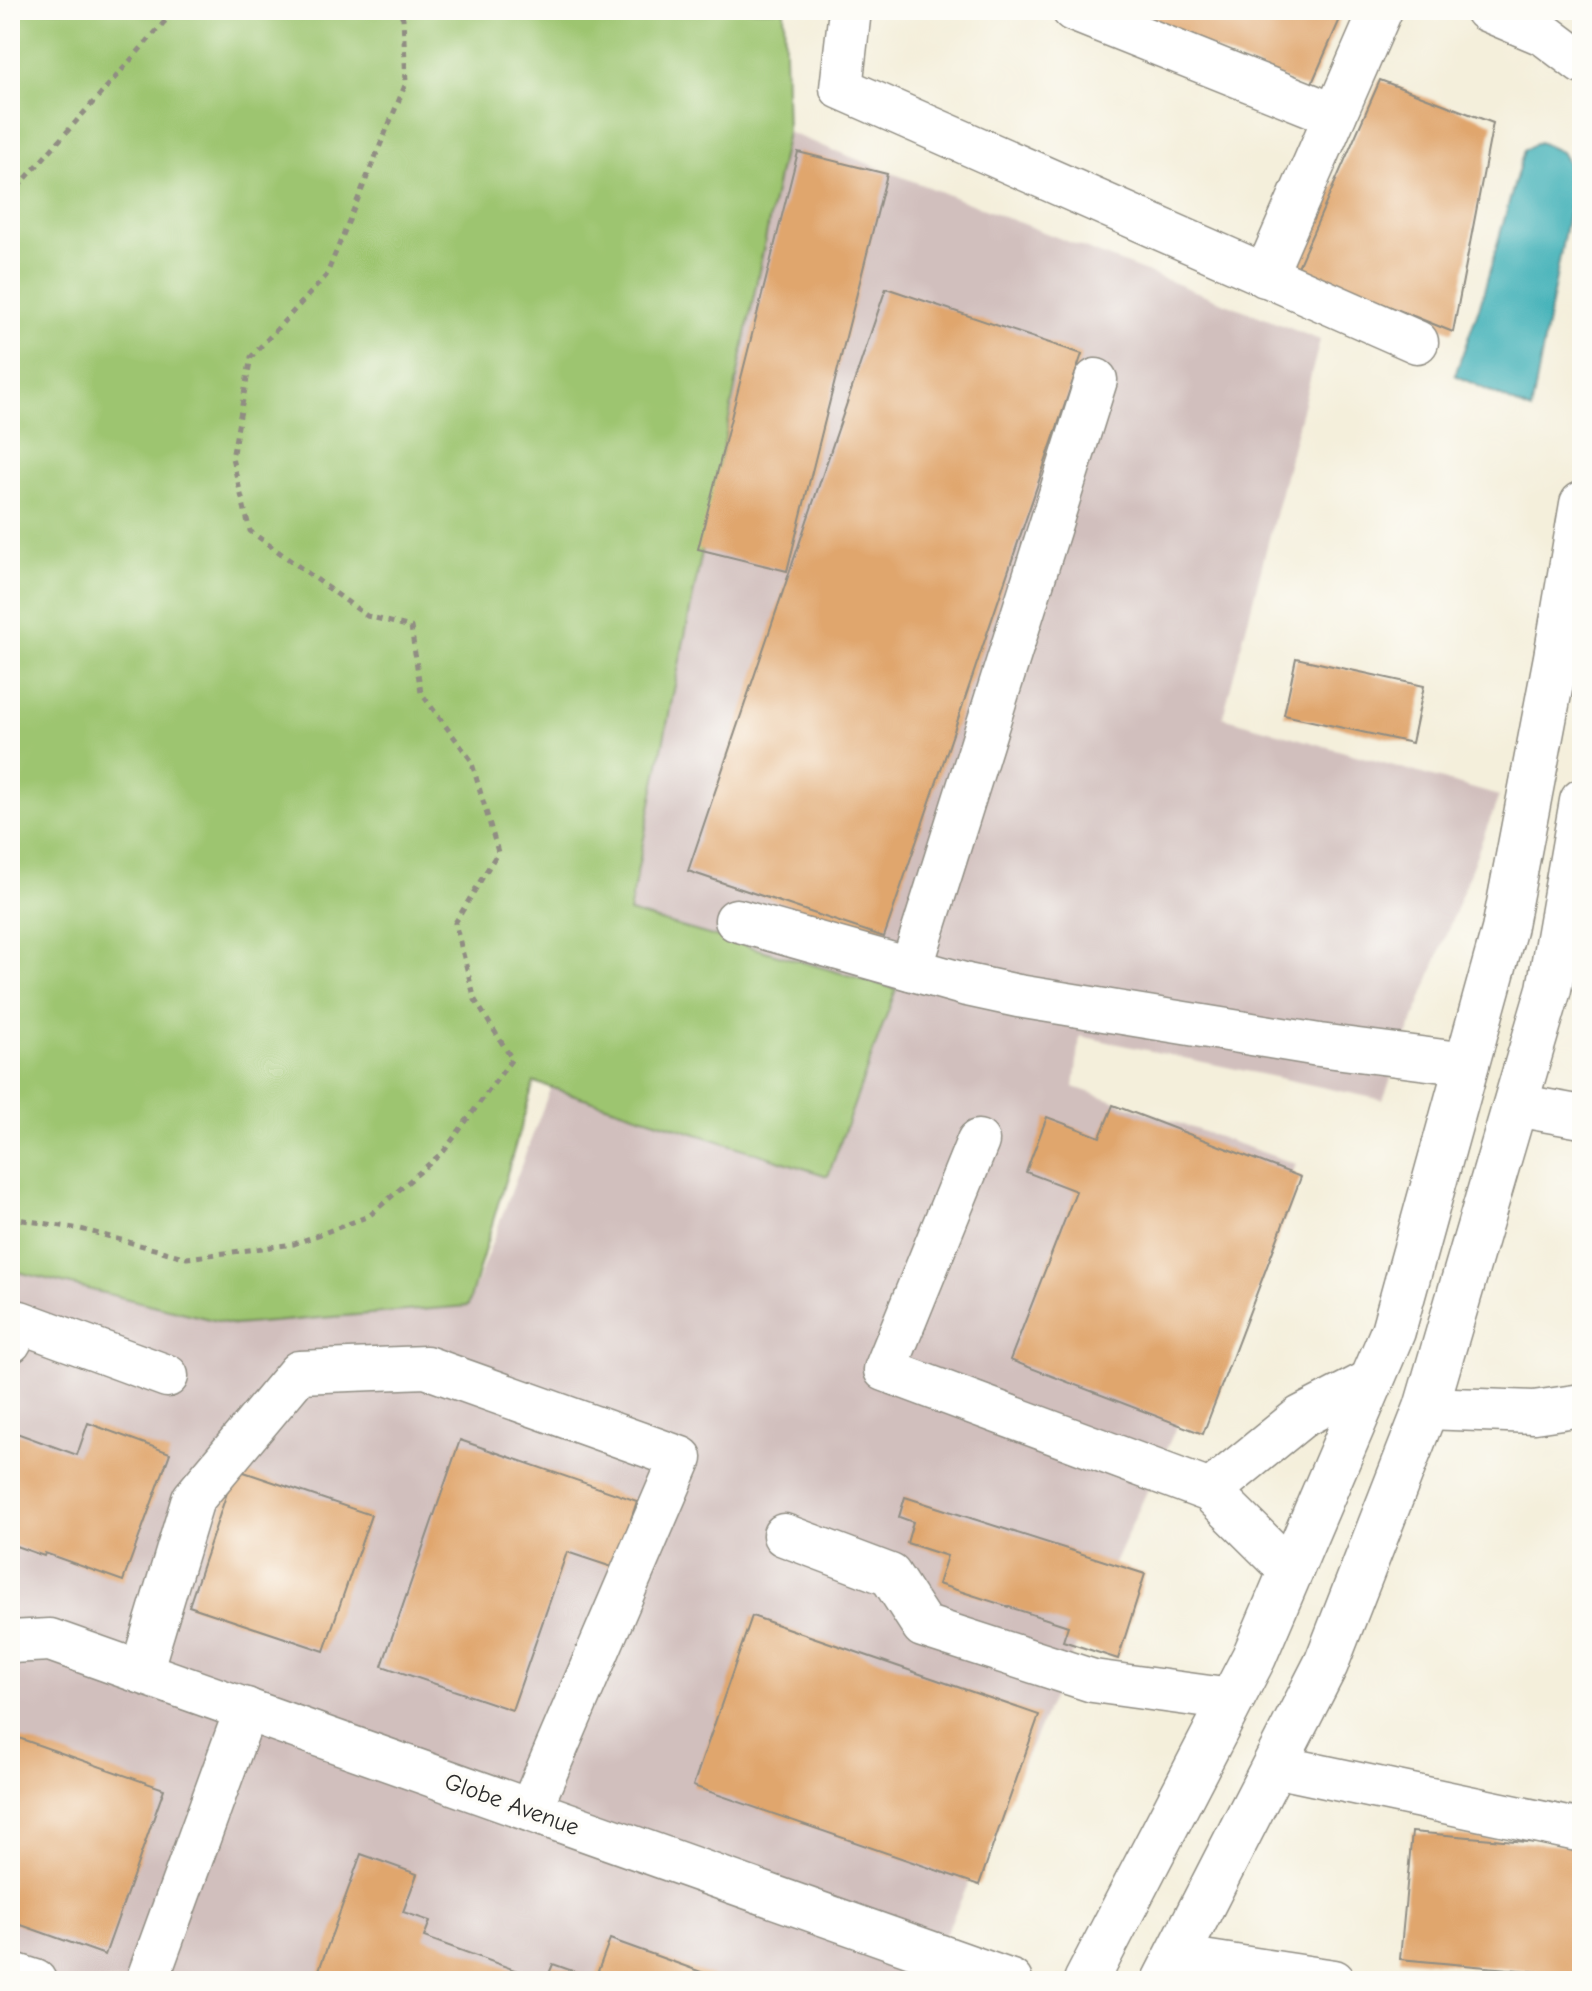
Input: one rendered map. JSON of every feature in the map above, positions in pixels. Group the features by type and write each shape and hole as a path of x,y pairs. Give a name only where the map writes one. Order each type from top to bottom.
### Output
{"highway":[{"path":"1086,1981 1254,1657 1393,1331 1504,930 1582,504"},
{"path":"1170,1969 1326,1664 1426,1408 1549,989 1582,801"}],"street":[{"path":"850,10 841,88 1417,342"},
{"path":"1073,10 1335,115"},
{"path":"1265,276 1381,10"},
{"path":"1486,10 1564,34 1582,63"},
{"path":"911,969 1096,380"},
{"path":"736,920 1005,993 1186,1025 1467,1064"},
{"path":"1515,1105 1582,1117"},
{"path":"978,1141 885,1370 1210,1491 1291,1571"},
{"path":"10,1342 20,1322 167,1376"},
{"path":"141,1672 193,1499 299,1372 426,1367 681,1458 530,1810"},
{"path":"1210,1491 1301,1417 1372,1380"},
{"path":"1426,1408 1534,1412 1582,1405"},
{"path":"784,1535 890,1575 923,1626 1093,1681 1231,1700"},
{"name":"Globe Avenue","path":"10,1642 50,1640 1011,1981"},
{"path":"147,1981 246,1709"},
{"path":"1274,1766 1582,1831"},
{"path":"1170,1969 1334,1981"},
{"path":"10,1973 35,1981"}],"path":[{"path":"10,196 175,10"},
{"path":"10,1218 81,1229 187,1258 294,1244 369,1216 380,1207 444,1151 512,1059 475,1000 455,923 498,852 471,760 421,693 411,627 367,616 250,531 232,458 251,357 326,276 406,83 400,10"}],"shaded area":[{"path":"787,132 1320,340 1223,717 1499,796 1383,1100 1080,1036 1074,1087 1296,1164 924,1981 10,1981 10,1270 234,1325 468,1306 552,1084 895,989 629,913"}],"green space":[{"path":"10,10 784,10 787,132 629,912 896,989 828,1176 534,1082 468,1306 234,1325 10,1270"}],"water":[{"path":"1539,142 1561,152 1575,176 1531,411 1455,375 1480,305 1524,150"}],"building":[{"path":"1121,10 1344,10 1309,90"},
{"path":"1380,80 1493,123 1453,332 1297,269"},
{"path":"798,152 887,174 787,571 698,549"},
{"path":"886,288 1082,354 884,937 688,871"},
{"path":"1296,658 1424,686 1412,743 1284,715"},
{"path":"1113,1105 1301,1177 1203,1434 1010,1360 1076,1191 1026,1172 1047,1117 1100,1137"},
{"path":"88,1423 170,1453 123,1581 10,1544 10,1442 14,1432 77,1455"},
{"path":"460,1440 637,1501 615,1568 567,1552 512,1710 382,1666"},
{"path":"235,1469 371,1515 324,1651 189,1606"},
{"path":"905,1497 1145,1574 1118,1659 1063,1641 1068,1626 938,1584 947,1556 907,1543 913,1522 899,1517"},
{"path":"752,1616 1039,1715 979,1885 693,1786"},
{"path":"10,1735 164,1789 105,1955 10,1921"},
{"path":"1412,1832 1582,1847 1582,1976 1400,1959"},
{"path":"361,1854 417,1874 403,1912 430,1921 424,1937 545,1981 315,1981"},
{"path":"610,1939 726,1981 546,1981 553,1964 595,1979"}]}
